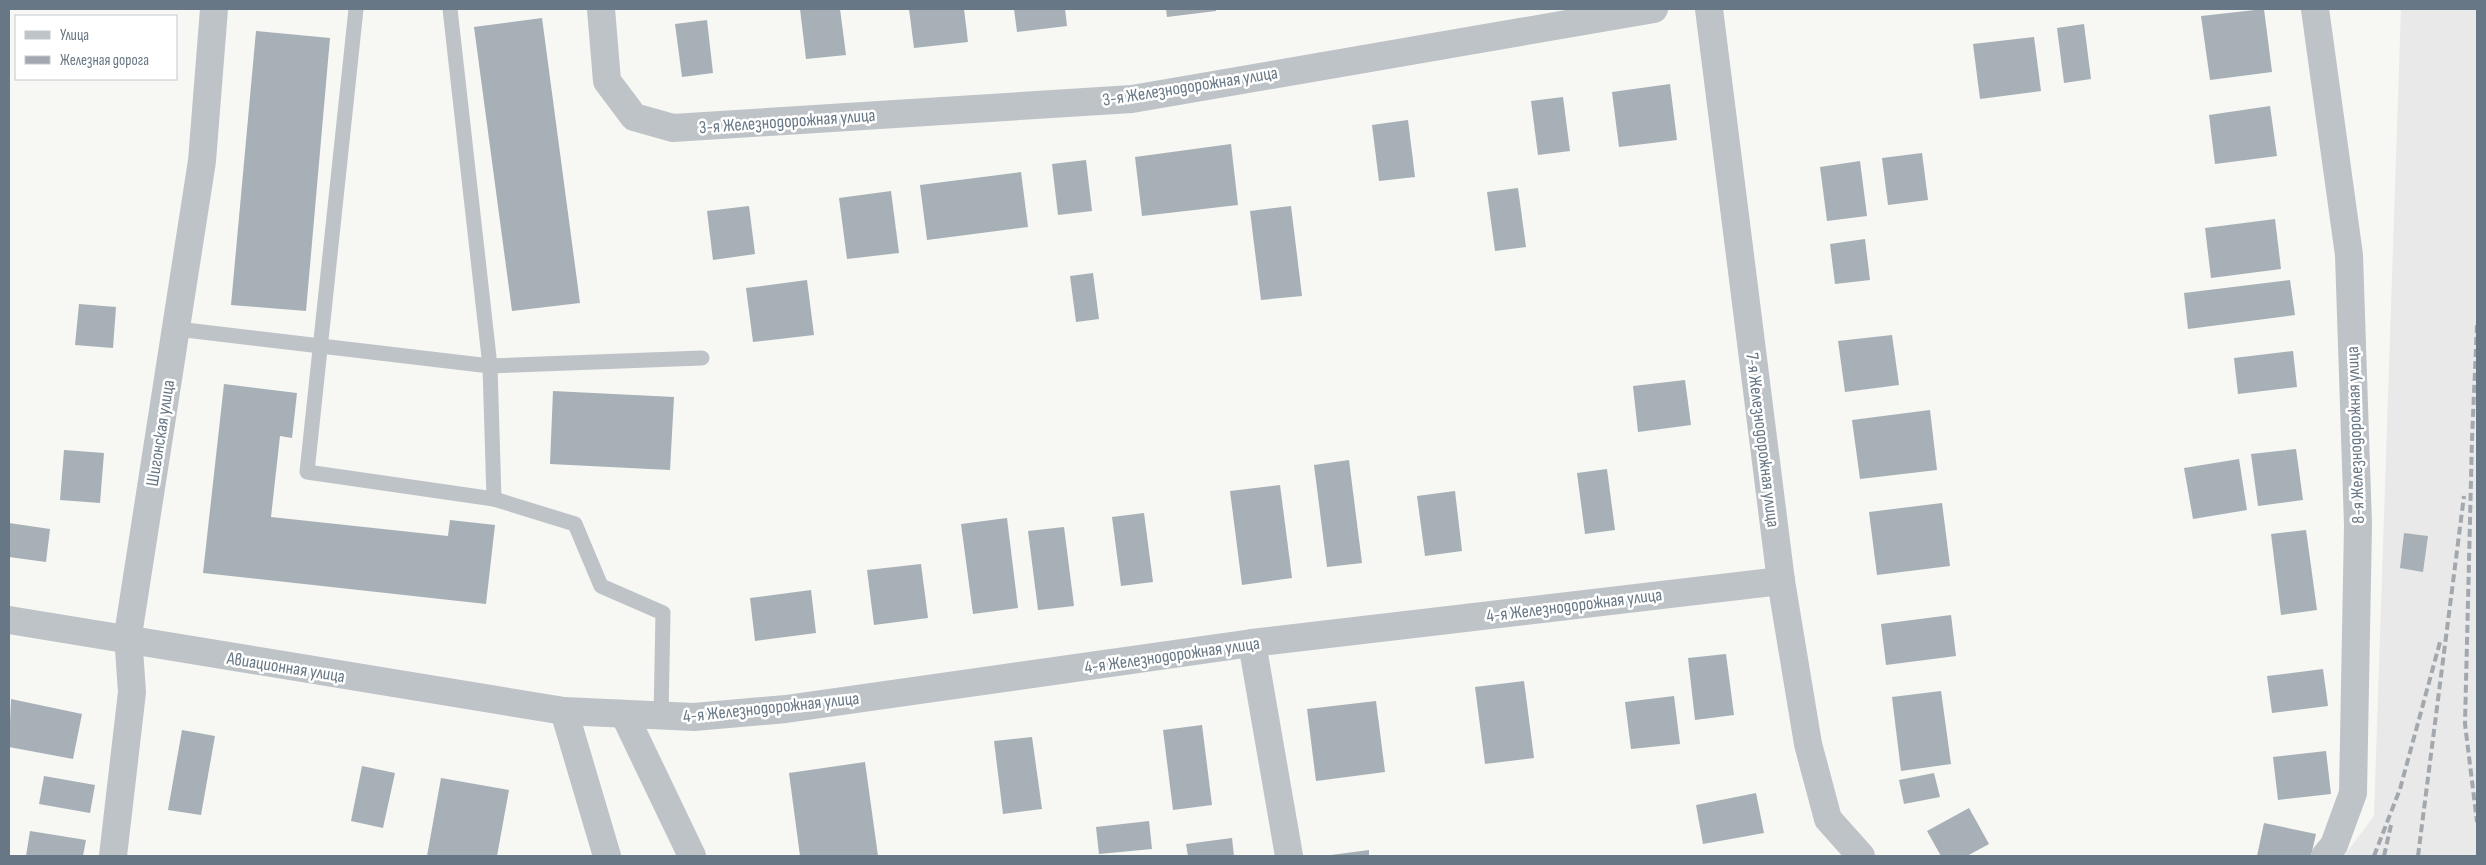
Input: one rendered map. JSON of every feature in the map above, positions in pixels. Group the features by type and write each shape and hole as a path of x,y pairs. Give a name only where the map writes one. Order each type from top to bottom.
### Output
{"street":[{"name":"Шигонская улица","path":"113,856 132,692 128,641 202,161 214,9"},
{"name":"3-я Железнодорожная улица","path":"601,9 607,81 634,117 673,128 1132,99 1654,9"},
{"name":"7-я Железнодорожная улица","path":"1709,9 1781,581 1808,744 1828,819 1861,856"},
{"name":"8-я Железнодорожная улица","path":"2315,9 2349,255 2358,525 2353,792 2334,845 2325,856"},
{"name":"4-я Железнодорожная улица","path":"564,711 694,717 786,709 1252,643 1781,581"},
{"name":"Авиационная улица","path":"9,620 564,711"},
{"path":"1252,643 1288,856"},
{"path":"564,711 607,856"},
{"path":"624,714 692,856"}],"lane":[{"path":"356,9 307,472 494,498 575,524 601,586 663,614 661,716"},
{"path":"450,9 490,366 494,498"},
{"path":"177,330 490,366 702,358"}],"shaded area":[{"path":"2401,9 2477,9 2477,856 2344,856 2374,816"}],"building":[{"path":"800,9 840,9 846,55 806,59"},
{"path":"909,9 964,9 968,42 914,48"},
{"path":"1014,9 1065,9 1067,26 1017,32"},
{"path":"1166,9 1216,9 1216,11 1167,17"},
{"path":"2264,9 2272,72 2210,80 2201,16"},
{"path":"542,18 580,303 512,311 474,27"},
{"path":"707,20 713,73 682,77 675,24"},
{"path":"2084,24 2091,79 2064,83 2057,28"},
{"path":"256,31 330,38 306,311 231,305"},
{"path":"2034,37 2041,91 1980,99 1973,44"},
{"path":"1670,84 1677,140 1619,147 1612,92"},
{"path":"1563,97 1570,151 1538,155 1531,101"},
{"path":"2270,106 2277,156 2215,164 2209,115"},
{"path":"1408,120 1415,177 1379,181 1372,125"},
{"path":"1231,144 1238,205 1142,216 1135,157"},
{"path":"1922,153 1928,200 1888,205 1882,158"},
{"path":"1086,160 1092,211 1058,215 1052,164"},
{"path":"1860,161 1867,216 1827,221 1820,167"},
{"path":"1021,172 1028,227 927,240 920,185"},
{"path":"1518,188 1526,247 1495,251 1487,192"},
{"path":"891,191 899,253 847,259 839,198"},
{"path":"749,206 755,254 713,260 707,211"},
{"path":"1291,206 1302,296 1261,300 1250,211"},
{"path":"2275,219 2281,269 2211,278 2205,228"},
{"path":"1865,239 1870,280 1835,284 1830,244"},
{"path":"1093,273 1099,319 1076,322 1070,276"},
{"path":"807,280 814,335 753,342 746,288"},
{"path":"2290,280 2295,315 2188,329 2184,293"},
{"path":"79,304 116,307 113,348 75,345"},
{"path":"1892,335 1899,385 1845,392 1838,341"},
{"path":"2293,351 2297,387 2238,394 2234,358"},
{"path":"1685,380 1691,425 1638,432 1633,386"},
{"path":"224,384 297,393 292,438 280,436 271,517 448,536 450,520 495,525 486,604 203,573"},
{"path":"553,391 674,397 670,470 550,464"},
{"path":"1930,410 1937,470 1860,479 1852,420"},
{"path":"2296,449 2303,500 2258,506 2251,454"},
{"path":"64,450 104,453 100,503 60,500"},
{"path":"2239,459 2247,510 2193,519 2184,468"},
{"path":"1349,460 1362,563 1327,567 1314,465"},
{"path":"1607,469 1615,530 1585,534 1577,473"},
{"path":"1280,485 1292,578 1242,585 1230,491"},
{"path":"1455,491 1462,551 1425,556 1417,496"},
{"path":"1942,503 1950,566 1877,575 1869,512"},
{"path":"1144,513 1153,582 1121,586 1112,517"},
{"path":"1007,518 1018,608 973,614 961,524"},
{"path":"9,523 50,529 46,562 9,557"},
{"path":"1064,527 1074,606 1038,610 1028,531"},
{"path":"2306,530 2317,610 2281,615 2271,534"},
{"path":"2404,533 2428,536 2423,572 2400,568"},
{"path":"921,564 928,618 874,625 867,570"},
{"path":"811,590 816,633 755,641 750,598"},
{"path":"1951,615 1956,656 1886,665 1881,624"},
{"path":"1726,654 1734,715 1695,720 1688,658"},
{"path":"2323,669 2328,706 2272,713 2267,676"},
{"path":"1524,681 1534,758 1485,764 1475,687"},
{"path":"1941,691 1951,764 1901,771 1892,697"},
{"path":"1674,696 1680,744 1631,749 1625,702"},
{"path":"11,699 82,714 73,759 9,747"},
{"path":"1376,701 1385,772 1316,781 1307,709"},
{"path":"1202,725 1212,805 1173,810 1163,730"},
{"path":"182,730 215,736 201,815 168,810"},
{"path":"1032,737 1042,809 1003,814 994,741"},
{"path":"2326,751 2331,794 2278,800 2273,757"},
{"path":"865,762 878,856 800,856 789,773"},
{"path":"362,766 395,773 383,828 351,821"},
{"path":"1934,773 1940,797 1904,804 1899,780"},
{"path":"44,776 95,785 90,813 39,804"},
{"path":"441,778 509,790 497,856 427,856"},
{"path":"1756,793 1764,833 1703,844 1696,805"},
{"path":"1969,808 1989,844 1967,856 1941,856 1927,831"},
{"path":"1149,821 1152,849 1099,854 1096,827"},
{"path":"2264,823 2316,834 2311,856 2257,856"},
{"path":"30,831 86,840 83,856 26,856"},
{"path":"1232,838 1234,856 1188,856 1186,844"},
{"path":"1369,850 1369,856 1331,856 1331,855"}],"railway":[{"path":"2477,325 2472,439 2465,724 2477,822"},
{"path":"2418,856 2464,496"},
{"path":"2374,856 2400,789 2440,642"},
{"path":"2384,856 2391,825"}]}
